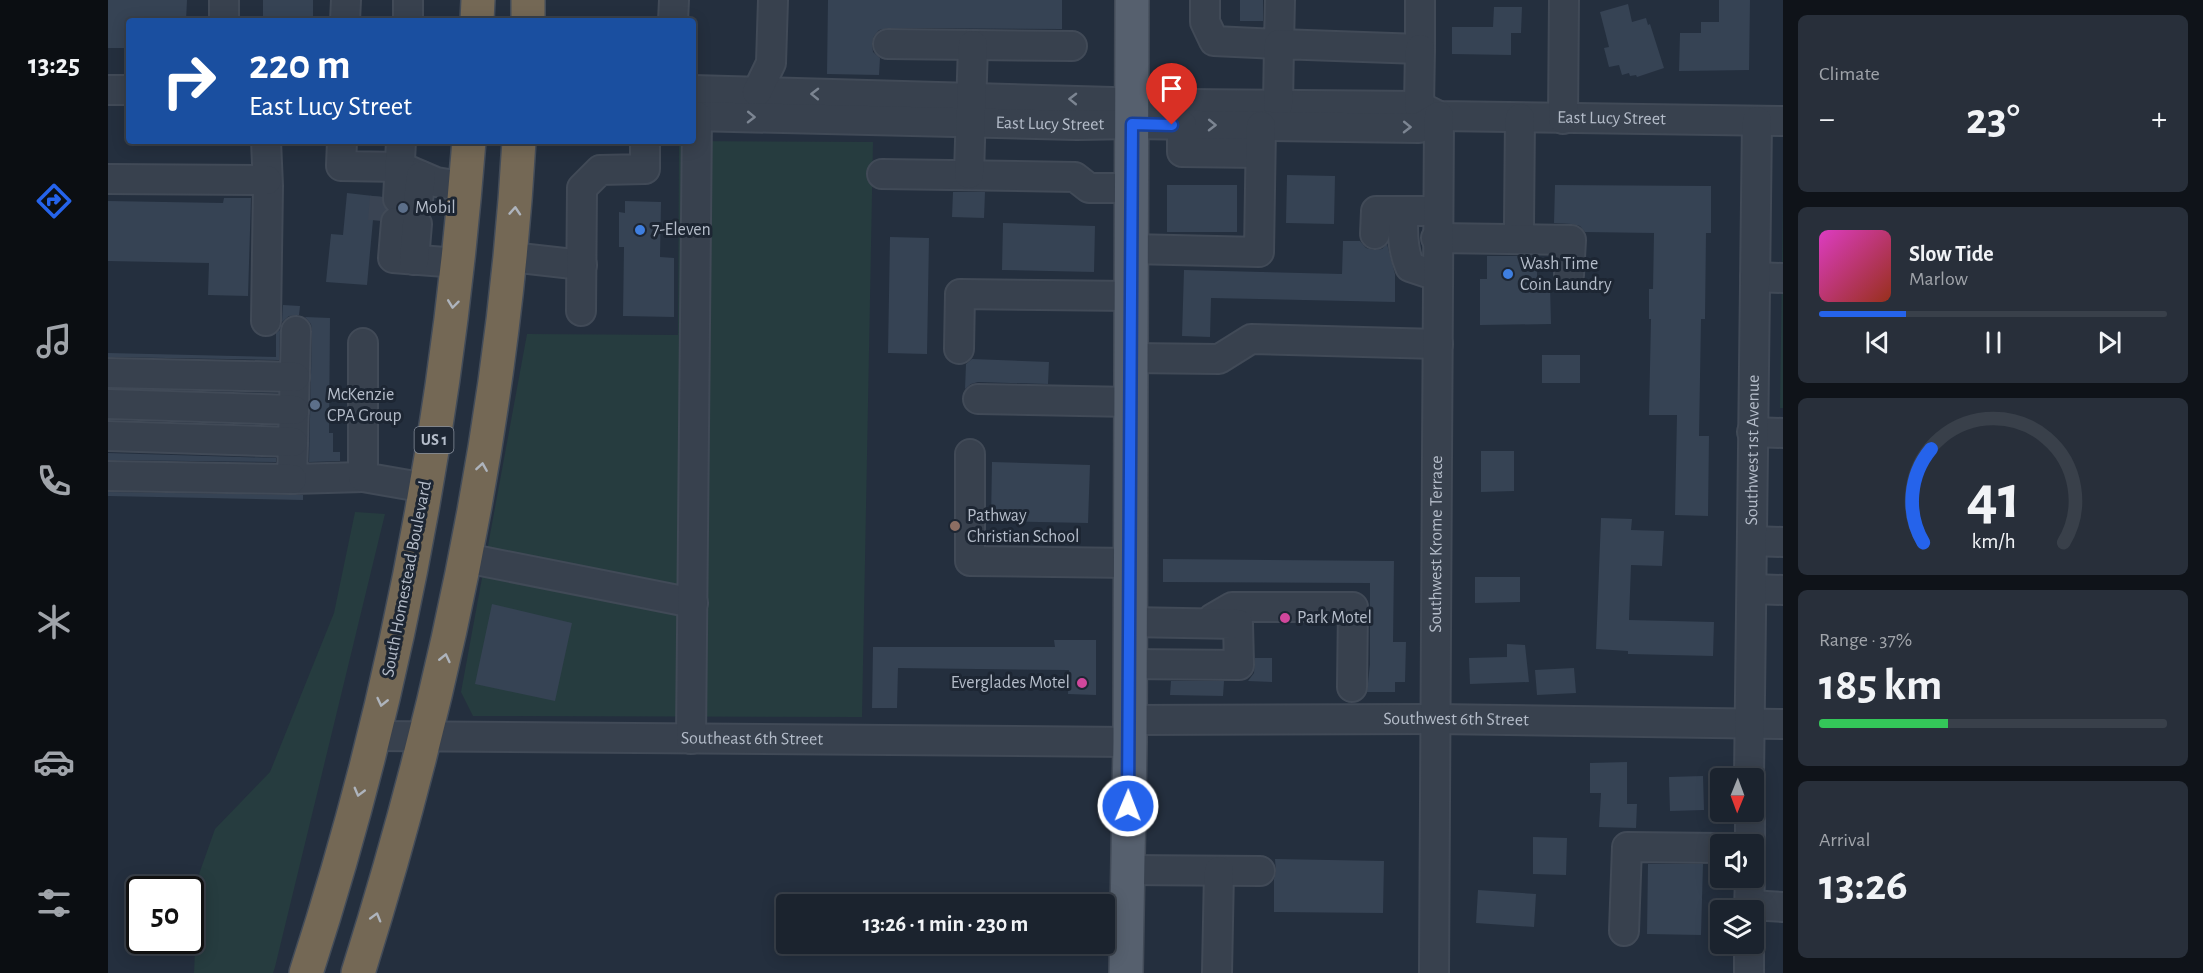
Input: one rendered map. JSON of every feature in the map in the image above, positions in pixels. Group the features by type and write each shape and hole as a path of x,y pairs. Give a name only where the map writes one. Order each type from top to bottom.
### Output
{"highway":[{"path":"477,18 478,0"},
{"path":"528,0 528,18"},
{"name":"South Homestead Boulevard","path":"306,973 344,848 399,631 438,419 458,263 469,144"},
{"path":"358,973 427,736 466,558 489,421 511,257 519,144"}],"main road":[{"path":"1126,973 1132,0"}],"street":[{"path":"224,0 224,18"},
{"path":"345,18 346,0"},
{"path":"408,0 408,18"},
{"path":"673,18 674,0"},
{"path":"773,0 771,63 774,101"},
{"path":"1205,0 1205,22 1214,41 1420,49"},
{"path":"1131,249 1259,252 1266,128 1279,44 1280,0"},
{"name":"Southwest Krome Terrace","path":"1420,0 1420,49 1429,111 1437,224 1434,973"},
{"path":"1563,118 1564,0"},
{"path":"888,44 1072,46"},
{"path":"969,174 973,109 973,45"},
{"path":"108,90 126,90"},
{"name":"East Lucy Street","path":"696,107 774,101 860,107 973,109 1077,125 1132,113 1266,128"},
{"name":"East Lucy Street","path":"1132,113 1182,125 1266,128 1419,128 1429,111 1520,118 1770,121"},
{"path":"1519,225 1520,118"},
{"name":"Southwest 1st Avenue","path":"1749,768 1752,432 1769,278 1770,121"},
{"path":"266,144 266,321"},
{"path":"342,144 341,166 400,191 436,182 466,187"},
{"path":"581,311 582,188 600,170 645,169 645,144"},
{"path":"691,739 694,144"},
{"path":"882,174 1075,177 1089,188 1132,188"},
{"path":"108,179 267,180"},
{"path":"400,191 404,259 458,263"},
{"path":"1375,234 1376,211 1404,211 1437,224 1570,240 1569,274"},
{"path":"1404,211 1402,232 1410,267 1437,276"},
{"path":"511,257 582,266"},
{"path":"959,349 960,294 1131,296"},
{"path":"292,479 296,332"},
{"path":"1131,358 1219,359 1251,339 1438,344"},
{"path":"363,343 363,477"},
{"path":"108,373 295,377"},
{"path":"978,399 1131,402"},
{"path":"108,405 294,410"},
{"path":"1752,432 1783,433"},
{"path":"108,436 293,442"},
{"path":"970,454 970,561 1130,563"},
{"path":"108,476 292,479 363,477 426,488"},
{"path":"1752,541 1783,542"},
{"path":"466,558 693,603"},
{"path":"1752,589 1783,590"},
{"path":"1204,623 1232,607 1353,607 1352,687"},
{"path":"1129,622 1238,624 1239,665 1129,664"},
{"name":"Southwest 6th Street","path":"1129,731 1436,719 1783,724"},
{"name":"Southeast 6th Street","path":"374,736 691,739 1129,731"},
{"path":"1624,931 1627,848 1710,848"},
{"path":"1127,870 1260,871"},
{"path":"1217,973 1220,871"},
{"path":"1750,898 1783,907"},
{"path":"1749,954 1749,973"}],"green space":[{"path":"696,141 873,142 862,717 473,716 461,692 527,334 678,335 679,144 696,144"},
{"path":"1783,194 1783,408 1780,408"},
{"path":"355,512 385,514 273,973 194,973 195,954 204,954 204,876 198,876 215,829 270,772 334,613"}],"building":[{"path":"108,0 187,0 186,18 126,18 126,48 108,48"},
{"path":"263,0 313,0 313,18 263,18"},
{"path":"828,0 1062,0 1062,29 888,28 879,30 872,43 873,52 880,58 879,75 827,74"},
{"path":"1240,0 1263,0 1263,21 1240,21"},
{"path":"1719,0 1750,0 1749,70 1679,71 1680,33 1701,33 1701,22 1719,22"},
{"path":"1628,4 1632,22 1646,18 1648,25 1650,24 1664,68 1637,77 1636,75 1630,76 1629,73 1622,75 1619,65 1609,67 1604,48 1609,47 1600,12"},
{"path":"1494,7 1522,7 1521,33 1511,33 1511,55 1452,54 1452,27 1493,27"},
{"path":"1287,175 1335,176 1334,224 1286,223"},
{"path":"1167,185 1237,185 1237,232 1167,232"},
{"path":"1555,185 1711,186 1711,233 1706,233 1705,319 1701,319 1699,436 1709,436 1708,516 1675,515 1677,415 1649,415 1651,319 1649,319 1649,289 1653,289 1654,233 1585,232 1580,226 1554,223"},
{"path":"953,192 985,192 984,218 952,217"},
{"path":"347,193 382,197 386,210 380,220 373,220 367,285 326,282 331,234 343,235"},
{"path":"224,198 251,198 248,296 208,295 209,263 108,261 108,201 223,203"},
{"path":"625,201 661,202 660,257 674,258 674,317 623,316 624,247 619,247 619,212 625,213"},
{"path":"1003,223 1095,226 1094,272 1002,270"},
{"path":"890,237 929,238 927,354 888,353"},
{"path":"1343,241 1360,241 1366,248 1374,250 1382,249 1387,244 1395,274 1395,302 1211,298 1210,337 1182,336 1184,270 1342,274"},
{"path":"1487,256 1537,256 1537,287 1550,286 1551,324 1480,325 1480,279 1487,279"},
{"path":"283,305 300,306 299,315 289,316 282,322"},
{"path":"305,317 330,318 329,433 333,433 333,452 340,452 340,461 309,462 312,331 311,324"},
{"path":"280,330 279,360 108,357 108,353 276,357 276,333"},
{"path":"1542,355 1580,355 1580,383 1542,383"},
{"path":"972,359 1049,362 1048,384 978,382 965,389 966,364"},
{"path":"1481,451 1514,451 1514,491 1481,492"},
{"path":"108,453 276,458 276,462 108,460"},
{"path":"992,462 1090,465 1088,523 991,521"},
{"path":"108,492 303,495 303,500 108,496"},
{"path":"1601,518 1632,519 1631,530 1664,531 1662,566 1631,565 1629,620 1714,622 1713,656 1628,654 1628,651 1596,649"},
{"path":"1163,559 1394,561 1393,642 1406,642 1405,682 1395,682 1395,692 1367,692 1370,664 1370,583 1163,582"},
{"path":"1475,577 1520,577 1520,602 1475,603"},
{"path":"492,604 572,623 555,701 475,684"},
{"name":"Everglades Motel","path":"1054,640 1096,640 1096,695 1068,694 1069,670 898,668 897,708 872,708 873,647 1055,647"},
{"path":"1507,644 1525,645 1529,682 1470,684 1469,658 1507,657"},
{"path":"1255,658 1272,658 1272,682 1248,681 1254,673"},
{"path":"1574,668 1576,693 1537,695 1535,670"},
{"path":"1171,681 1224,681 1223,696 1170,695"},
{"path":"1627,762 1627,804 1637,804 1636,828 1599,827 1601,793 1590,793 1590,763"},
{"path":"1703,776 1704,810 1670,811 1669,777"},
{"path":"1533,837 1567,838 1566,875 1533,874"},
{"path":"1275,859 1384,861 1383,913 1274,912"},
{"path":"1648,864 1703,864 1701,935 1647,934"},
{"path":"1478,890 1536,894 1534,927 1476,923"}],"tunnel":[{"path":"382,221 384,197"}],"place":[{"name":"Mobil","path":"403,208"},
{"name":"7-Eleven","path":"640,230"},
{"name":"Wash Time Coin Laundry","path":"1508,274"},
{"name":"McKenzie CPA Group","path":"315,405"},
{"name":"Pathway Christian School","path":"955,526"},
{"name":"Park Motel","path":"1285,618"},
{"name":"Everglades Motel","path":"1082,683"}],"route":[{"path":"1128,806 1132,124 1172,125"}]}
